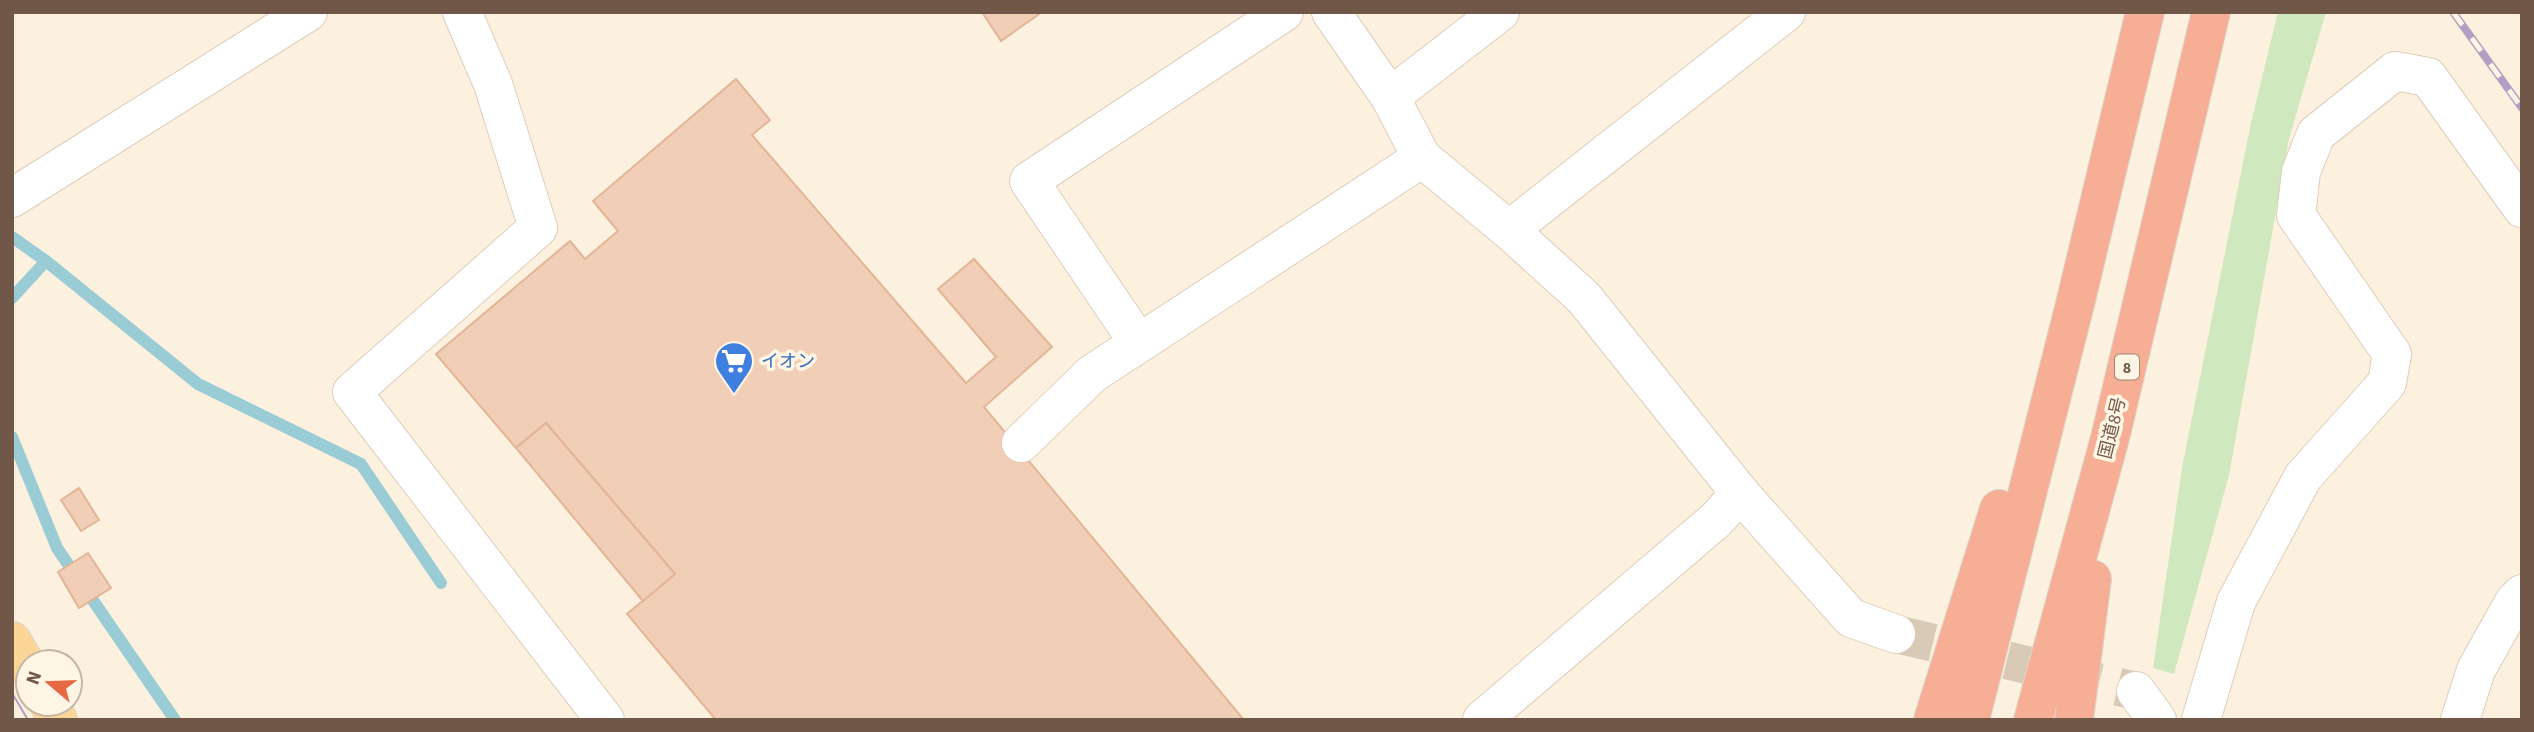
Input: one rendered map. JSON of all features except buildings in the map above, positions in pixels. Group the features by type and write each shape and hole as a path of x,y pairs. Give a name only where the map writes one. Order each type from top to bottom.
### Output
{"highway":[{"path":"1970,720 2075,304 2145,12"},
{"name":"国道8号","path":"2033,720 2110,438 2211,12"},
{"path":"1933,720 1999,508 2075,304"},
{"name":"8","path":"2074,720 2110,438"}],"street":[{"path":"12,198 308,12"},
{"path":"462,12 493,84 538,228 352,392 605,720"},
{"path":"1138,342 1029,181 1284,12"},
{"path":"1331,12 1391,97 1422,158 1509,230 1584,298 1740,493 1851,618 1896,634"},
{"path":"1391,97 1500,12"},
{"path":"1509,230 1786,12"},
{"path":"2201,720 2236,602 2303,477 2387,383 2392,354 2296,215 2301,172 2316,134 2395,71 2428,77 2522,208"},
{"path":"1021,443 1092,374 1422,158"},
{"path":"1482,720 1717,519 1740,493"},
{"path":"2460,720 2476,670 2514,602 2522,594"}],"green space":[{"path":"2278,12 2326,12 2289,139 2229,475 2174,674 2153,668 2182,468 2251,123"}],"waterway":[{"path":"12,237 46,261 198,384 361,464 441,583"},
{"path":"12,298 46,261"},
{"path":"12,437 57,548 175,720"}],"tunnel":[{"path":"1896,634 2136,691"}],"tram line":[{"path":"12,693 28,720"}],"railway":[{"path":"2453,12 2522,108"}],"place":[{"name":"イオン","path":"734,395"}]}
